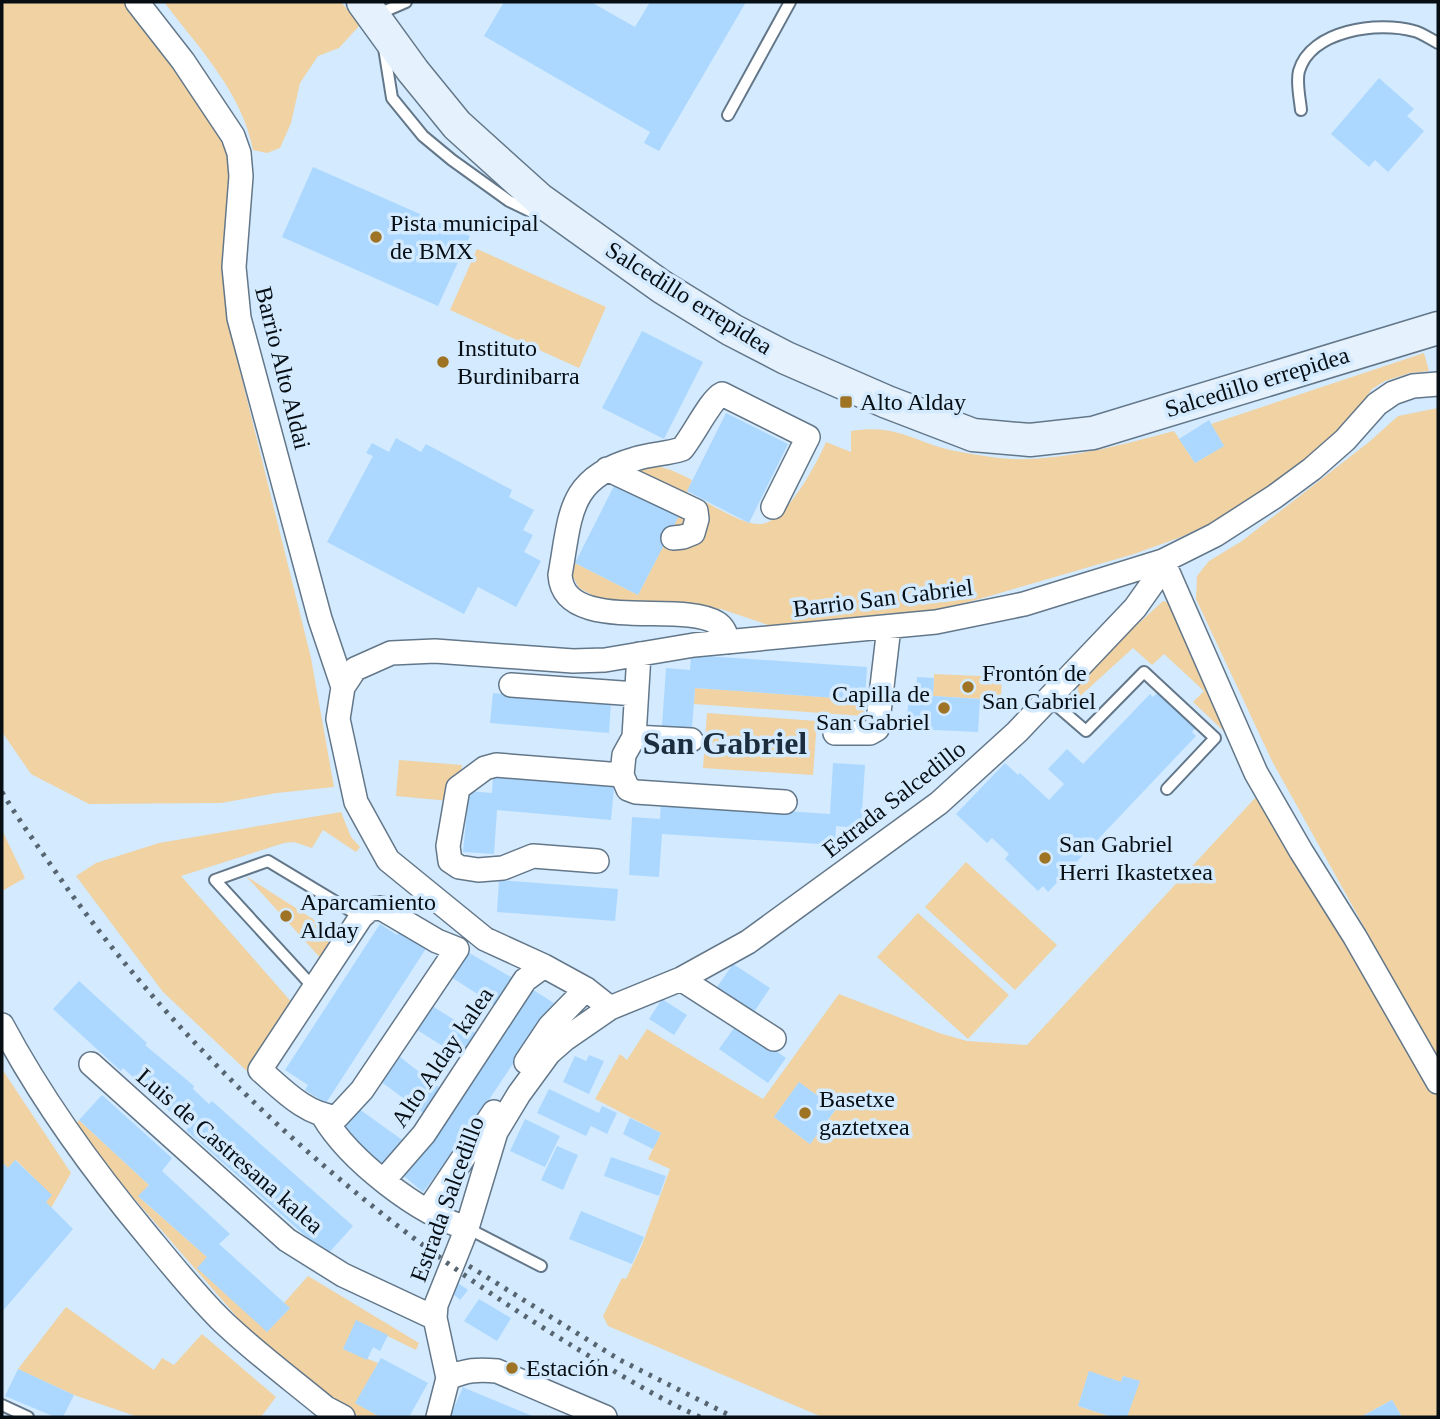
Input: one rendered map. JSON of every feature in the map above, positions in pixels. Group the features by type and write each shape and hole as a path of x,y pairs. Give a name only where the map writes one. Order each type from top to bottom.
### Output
{"street":[{"name":"Barrio Alto Aldai","path":"137,2 197,82 233,136 239,153 241,176 234,267 239,318 320,619 342,687"},
{"name":"Salcedillo errepidea","path":"372,15 457,125 539,200 662,287 732,330 786,358 973,436 1030,440 1093,433 1433,328"},
{"path":"1438,384 1413,386 1393,393 1377,404 1345,440 1274,497 1215,535 1163,561 1256,773 1438,1082"},
{"path":"728,642 724,630 717,623 700,618 609,611 572,601 565,593 560,575 573,509 582,489 594,476 638,458 682,449 695,433 715,397 722,394 808,437 774,507"},
{"path":"607,469 696,511 693,533 673,538"},
{"name":"Barrio San Gabriel","path":"342,687 355,669 391,653 435,651 573,661 605,660 728,642 936,622 1024,604 1163,561"},
{"name":"Estrada Salcedillo","path":"435,1318 438,1298 467,1228 496,1132 549,1053 610,1008 681,979 723,957 765,930 939,803 1017,732 1135,608 1157,577 1163,561"},
{"path":"835,733 870,733 877,729 889,627"},
{"path":"639,654 634,737 624,755 622,775 628,789 636,792 785,802"},
{"path":"511,685 636,694"},
{"path":"342,687 338,719 356,802 388,860 485,939 586,989 610,1008"},
{"path":"634,737 691,740"},
{"path":"597,861 533,856 503,868 478,870 458,867 450,861 448,846 458,788 485,768 496,765 622,775"},
{"path":"457,949 437,941 381,908 370,909 361,917 260,1070 290,1097 323,1116 337,1116 362,1090 457,949 485,939"},
{"name":"Alto Alday kalea","path":"384,1180 424,1134 525,980 544,966"},
{"path":"681,979 774,1038"},
{"name":"Estrada Salcedillo","path":"433,1203 550,1026 586,989"},
{"path":"2,1024 21,1060 65,1128 117,1199 169,1262 220,1319 326,1408 343,1417"},
{"name":"Luis de Castresana kalea","path":"91,1064 287,1240 343,1275 435,1318"},
{"path":"323,1116 332,1132 384,1180 421,1208 467,1228"},
{"path":"435,1318 443,1382 438,1417"},
{"path":"443,1382 464,1370 497,1371 605,1417"}],"lane":[{"path":"372,15 406,2"},
{"path":"728,115 790,2"},
{"path":"1301,110 1299,72 1311,51 1329,39 1350,31 1377,27 1414,31 1438,43"},
{"path":"1049,699 1086,731 1144,672 1214,738 1167,789"},
{"path":"314,988 215,880 268,862 361,917"},
{"path":"467,1228 541,1266"},
{"path":"2,1405 28,1417"}],"shaded area":[{"path":"2,2 124,2 218,130 229,156 226,302 233,343 311,658 334,787 221,803 89,804 31,774 2,732"},
{"path":"164,2 341,2 360,25 339,48 318,56 300,83 291,123 280,148 267,153 253,150 239,109 229,90"},
{"path":"477,249 606,307 579,368 450,310"},
{"path":"1424,353 1429,371 1410,373 1385,381 1372,389 1346,425 1277,486 1215,521 1134,554 945,609 780,629 721,609 603,601 579,588 571,573 575,563 638,595 687,500 634,472 641,468 656,466 678,473 692,480 687,492 734,517 761,524 771,521 790,503 808,477 826,442 851,452 851,431 892,431 950,450 1019,459 1087,452 1174,431 1195,463 1224,446 1211,424"},
{"path":"1438,408 1438,1060 1272,761 1196,599 1197,576 1209,561 1242,541 1369,442 1398,416"},
{"path":"1163,601 1171,603 1230,737 1193,702 1204,691 1164,654 1152,665 1133,648 1078,698 1078,679"},
{"name":"Frontón de San Gabriel","path":"934,674 1002,677 1001,700 933,696"},
{"path":"695,688 865,700 863,716 694,704"},
{"path":"707,713 817,721 813,775 703,768"},
{"path":"399,760 462,765 459,783 450,801 396,796"},
{"path":"1256,797 1438,1095 1438,1417 1402,1417 1392,1400 1364,1415 1365,1417 1127,1417 1139,1381 1123,1376 1121,1382 1089,1372 1078,1406 1112,1417 822,1417 608,1326 603,1316 622,1278 626,1279 642,1245 670,1169 648,1159 661,1133 595,1099 620,1054 627,1060 647,1029 763,1099 839,994 939,1033 967,1041 1027,1045","holes":["799,1083 836,1109 810,1144 774,1117"]},
{"path":"341,812 351,837 360,847 356,852 323,830 312,848 294,842 284,843 181,876 294,1005 250,1074 163,992 76,876 96,863 159,843"},
{"path":"2,830 25,878 2,891"},
{"path":"966,862 1057,945 1015,990 925,907"},
{"path":"246,876 341,937 324,962"},
{"path":"918,913 1009,995 968,1039 877,957"},
{"path":"2,1069 71,1173 51,1208 46,1202 51,1195 16,1160 8,1168 2,1162"},
{"path":"79,1120 149,1185 139,1197 207,1257 267,1332 290,1308 284,1303 308,1276 419,1343 416,1350 357,1321 343,1349 378,1363 356,1403 380,1417 360,1417 330,1402 262,1346 73,1128"},
{"path":"66,1307 154,1370 162,1358 174,1365 202,1334 276,1397 261,1417 138,1417 74,1395 18,1369"}],"building":[{"path":"504,2 591,2 635,27 650,2 746,2 659,151 644,143 650,132 484,36"},
{"path":"1379,78 1414,109 1407,116 1424,131 1388,172 1375,160 1369,167 1331,134"},
{"name":"Pista municipal de BMX","path":"313,167 470,236 438,306 282,237"},
{"path":"642,331 703,362 664,439 602,408"},
{"path":"726,413 788,444 749,523 687,491"},
{"path":"1209,420 1224,446 1195,463 1179,439"},
{"path":"396,438 421,452 426,444 512,490 509,497 534,510 523,530 533,535 524,552 541,561 516,607 478,587 464,614 327,542 373,456 366,453 372,443 389,452"},
{"path":"615,484 679,516 638,595 575,563"},
{"path":"691,655 867,667 865,700 695,688 692,729 662,726 666,668 690,670"},
{"name":"Capilla de San Gabriel","path":"917,677 934,678 933,696 980,699 978,732 915,729 916,718 907,717 909,694 916,694"},
{"path":"1158,692 1195,728 1192,732 1196,736 1048,892 1043,886 1038,891 1005,859 1009,854 992,838 987,843 956,814 1005,763 1049,800 1064,784 1048,769 1067,749 1083,764 1150,694 1153,697"},
{"path":"493,693 611,702 609,733 490,723"},
{"path":"833,763 865,765 861,828 836,826 835,845 662,834 659,877 629,875 632,817 660,819 661,803 830,814"},
{"path":"493,777 614,787 611,820 497,810 494,854 463,852 469,791 492,793"},
{"path":"499,880 618,889 615,921 497,912"},
{"path":"380,924 397,935 400,930 427,947 326,1103 305,1090 308,1085 285,1070"},
{"path":"464,950 518,981 499,1008 448,975"},
{"path":"733,964 770,988 752,1015 715,990"},
{"path":"79,981 147,1043 145,1045 194,1086 193,1089 209,1104 212,1101 353,1226 327,1255 186,1130 189,1127 143,1090 145,1088 123,1068 121,1071 53,1009"},
{"path":"527,986 554,1003 453,1153 423,1192 399,1172"},
{"path":"662,999 687,1015 674,1035 649,1019"},
{"path":"429,1004 480,1036 465,1060 414,1028"},
{"path":"737,1024 786,1058 768,1083 719,1049"},
{"path":"395,1053 442,1090 425,1114 376,1078"},
{"path":"589,1055 604,1061 589,1094 563,1082 575,1056 586,1061"},
{"name":"Basetxe gaztetxea","path":"799,1082 836,1109 810,1144 774,1117"},
{"path":"549,1089 599,1113 602,1106 617,1113 607,1134 591,1126 586,1136 537,1113"},
{"path":"102,1095 172,1158 162,1171 230,1234 219,1244 290,1308 267,1332 197,1268 207,1257 138,1196 149,1185 79,1120"},
{"path":"355,1106 405,1142 387,1167 336,1129"},
{"path":"630,1118 661,1133 653,1149 623,1134"},
{"path":"525,1119 560,1136 545,1167 510,1151"},
{"path":"557,1146 578,1155 563,1190 541,1180"},
{"path":"611,1157 666,1176 659,1196 604,1176"},
{"path":"15,1160 52,1195 46,1202 73,1229 2,1312 2,1162 8,1168"},
{"path":"581,1211 644,1237 632,1264 569,1239"},
{"path":"458,1283 468,1290 460,1300 451,1292"},
{"path":"479,1299 511,1318 497,1341 464,1321"},
{"path":"356,1320 388,1335 380,1351 373,1347 367,1360 343,1349"},
{"path":"381,1358 428,1383 409,1417 380,1417 355,1403"},
{"path":"18,1369 74,1395 63,1417 55,1417 5,1396"},
{"path":"1089,1371 1121,1382 1123,1376 1140,1381 1127,1417 1112,1417 1078,1406"},
{"path":"463,1387 467,1389 535,1417 450,1417"},
{"path":"1392,1400 1402,1417 1361,1417"}],"railway":[{"path":"2,792 55,871 107,941 163,1008 223,1072 286,1132 353,1190 493,1295 615,1372 700,1417"},
{"path":"469,1266 620,1360 733,1417"}],"place":[{"name":"Pista municipal de BMX","path":"376,237"},
{"name":"Instituto Burdinibarra","path":"443,362"},
{"name":"Alto Alday","path":"846,402"},
{"name":"Frontón de San Gabriel","path":"968,687"},
{"name":"Capilla de San Gabriel","path":"944,708"},
{"name":"San Gabriel Herri Ikastetxea","path":"1045,858"},
{"name":"Aparcamiento Alday","path":"286,916"},
{"name":"Basetxe gaztetxea","path":"805,1113"},
{"name":"Estación","path":"512,1368"}],"district":[{"name":"San Gabriel","path":"725,743"}]}
